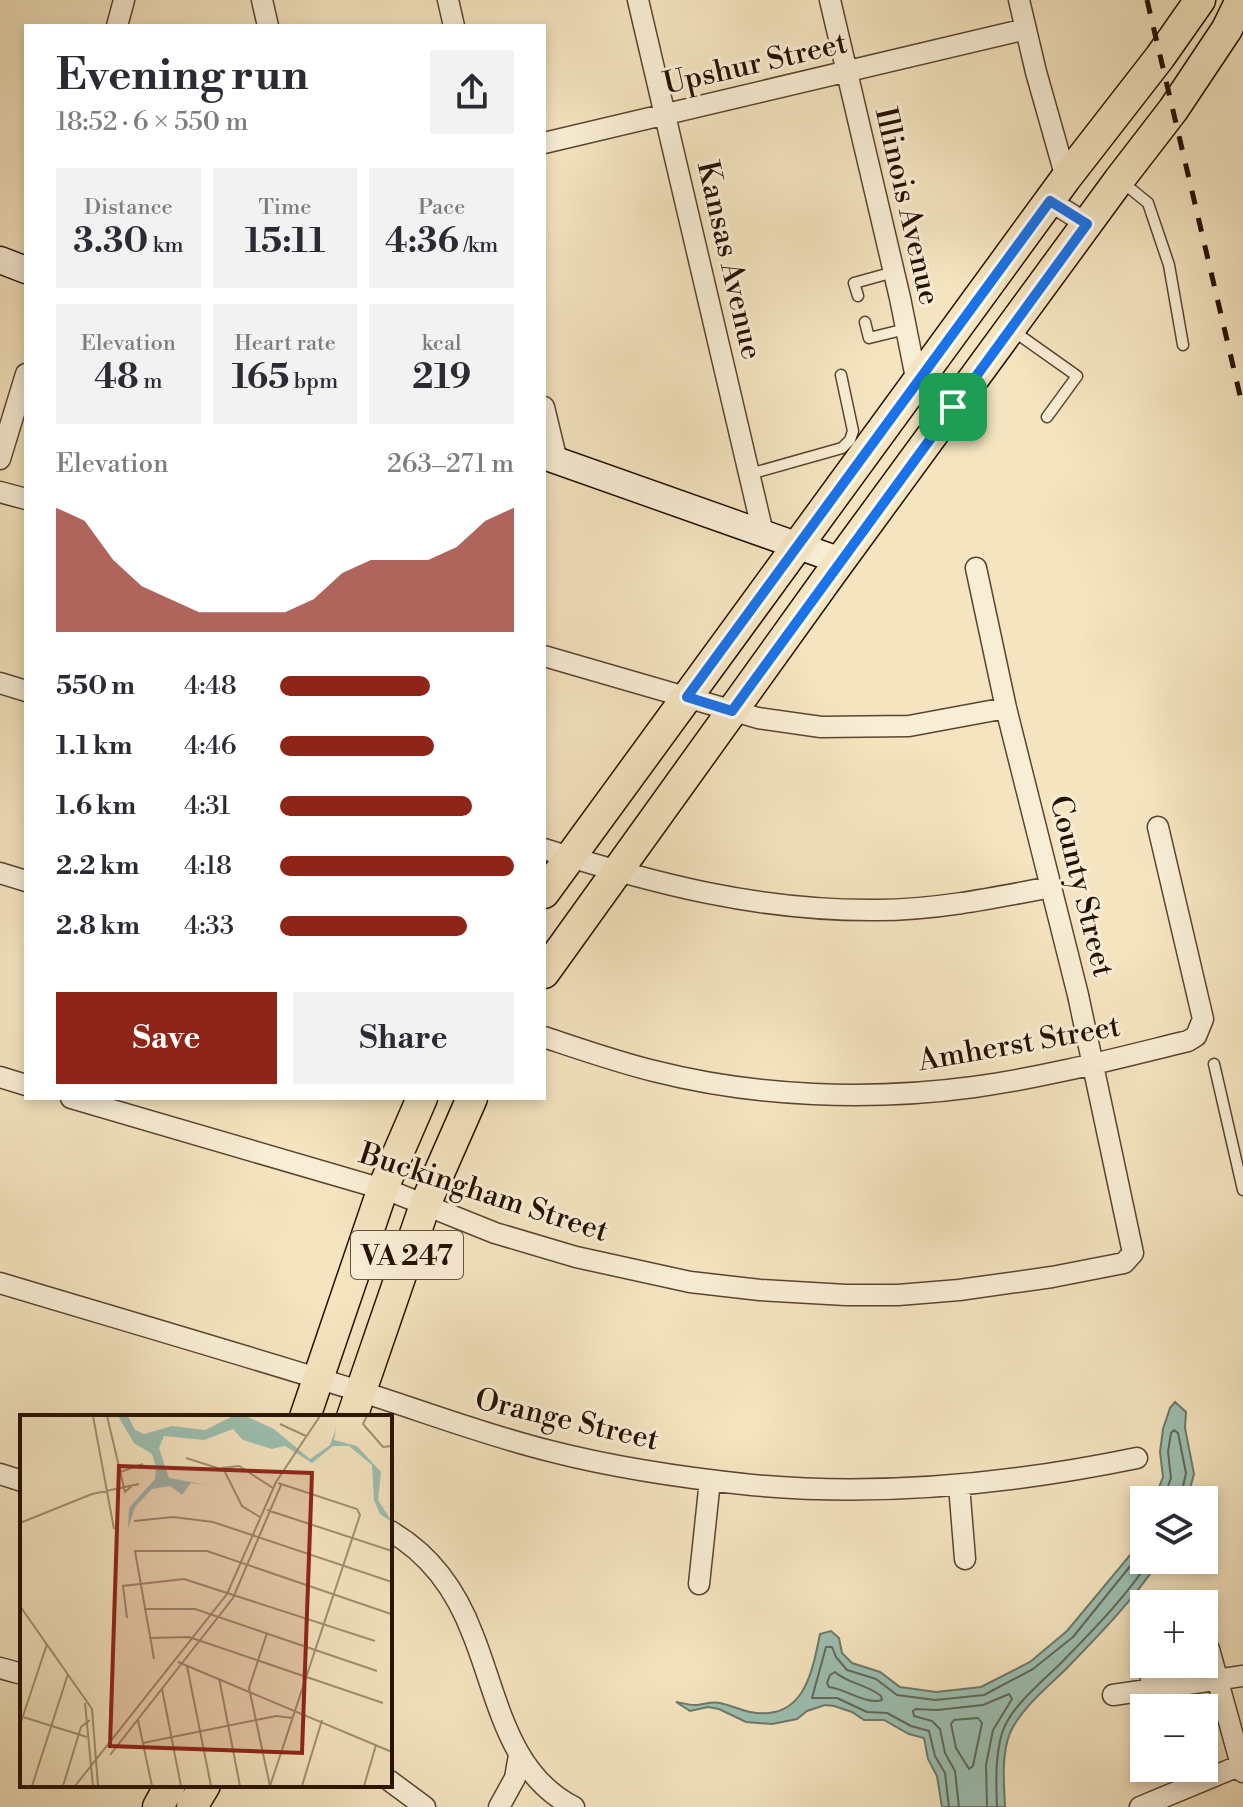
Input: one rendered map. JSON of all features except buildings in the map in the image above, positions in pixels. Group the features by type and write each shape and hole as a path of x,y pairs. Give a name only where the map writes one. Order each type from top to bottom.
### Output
{"main road":[{"path":"546,887 557,853 687,697 798,545 855,450 917,383 1200,0"},
{"path":"546,970 1010,328 1173,110 1227,29 1241,0"},
{"name":"VA 247","path":"306,1415 383,1188 421,1100"},
{"name":"VA 247","path":"356,1404 425,1205 471,1100"},
{"path":"158,1807 169,1787"},
{"path":"192,1807 204,1787"}],"street":[{"path":"118,24 124,0"},
{"path":"262,0 268,24"},
{"path":"448,0 454,24"},
{"name":"Kansas Avenue","path":"638,0 763,533"},
{"name":"Illinois Avenue","path":"830,0 917,383"},
{"path":"1019,0 1058,189 1087,224"},
{"name":"Upshur Street","path":"546,143 1026,29"},
{"path":"0,260 24,269"},
{"path":"0,459 24,381"},
{"path":"917,383 953,407"},
{"path":"546,424 550,458 841,561"},
{"path":"0,492 24,498"},
{"name":"County Street","path":"976,568 1006,708 1094,1064 1133,1253 1124,1263"},
{"path":"546,657 758,718 821,727 865,728 952,720 1006,708"},
{"path":"0,683 24,690"},
{"name":"Amherst Street","path":"546,1038 655,1071 704,1081 804,1093 924,1092 1025,1079 1188,1041 1201,1028 1203,1019 1158,827"},
{"path":"557,853 726,899 825,910 933,907 1051,887"},
{"path":"0,873 24,880"},
{"path":"0,1077 24,1084"},
{"name":"Buckingham Street","path":"78,1100 383,1188 495,1233 659,1277 760,1290 846,1295 959,1290 1124,1263"},
{"name":"Orange Street","path":"0,1283 317,1379 356,1404 628,1468 710,1480 829,1489 959,1485 1078,1470 1137,1458"},
{"path":"0,1474 20,1480"},
{"path":"699,1584 710,1480"},
{"path":"959,1485 965,1559"},
{"path":"392,1532 424,1555 441,1574 473,1634 503,1721 519,1755 546,1788 574,1807"},
{"path":"0,1668 20,1673"},
{"path":"1113,1695 1243,1676"},
{"path":"1151,1678 1152,1689"},
{"path":"1140,1807 1242,1768 1217,1678"},
{"path":"499,1807 515,1778 519,1755"},
{"path":"392,1782 425,1807"}],"lane":[{"path":"1119,180 1148,203 1169,265 1183,345"},
{"path":"858,296 854,283 894,272"},
{"path":"865,322 869,338 906,329"},
{"path":"1010,328 1077,376 1047,417"},
{"path":"750,474 855,450 841,375"},
{"path":"1214,1064 1243,1190"}],"water":[{"path":"1175,1402 1186,1412 1185,1428 1194,1474 1191,1486 1159,1486 1163,1477 1160,1452 1163,1429"},
{"path":"1130,1555 1130,1574 1150,1574 1138,1590 1130,1590 1130,1600 1116,1616 1036,1698 1015,1724 1005,1751 1005,1807 942,1807 937,1776 928,1759 924,1738 909,1734 884,1720 864,1720 852,1712 825,1705 807,1711 797,1719 772,1724 746,1722 719,1709 708,1707 690,1711 676,1702 695,1705 717,1703 750,1712 783,1710 794,1702 809,1678 820,1634 831,1631 839,1638 842,1653 852,1663 880,1672 900,1687 936,1692 981,1687 1030,1662 1067,1631"}],"railway":[{"path":"1147,0 1243,408"}],"route":[{"path":"1050,201 1087,224 953,407 732,711 687,697 1050,201"}]}
